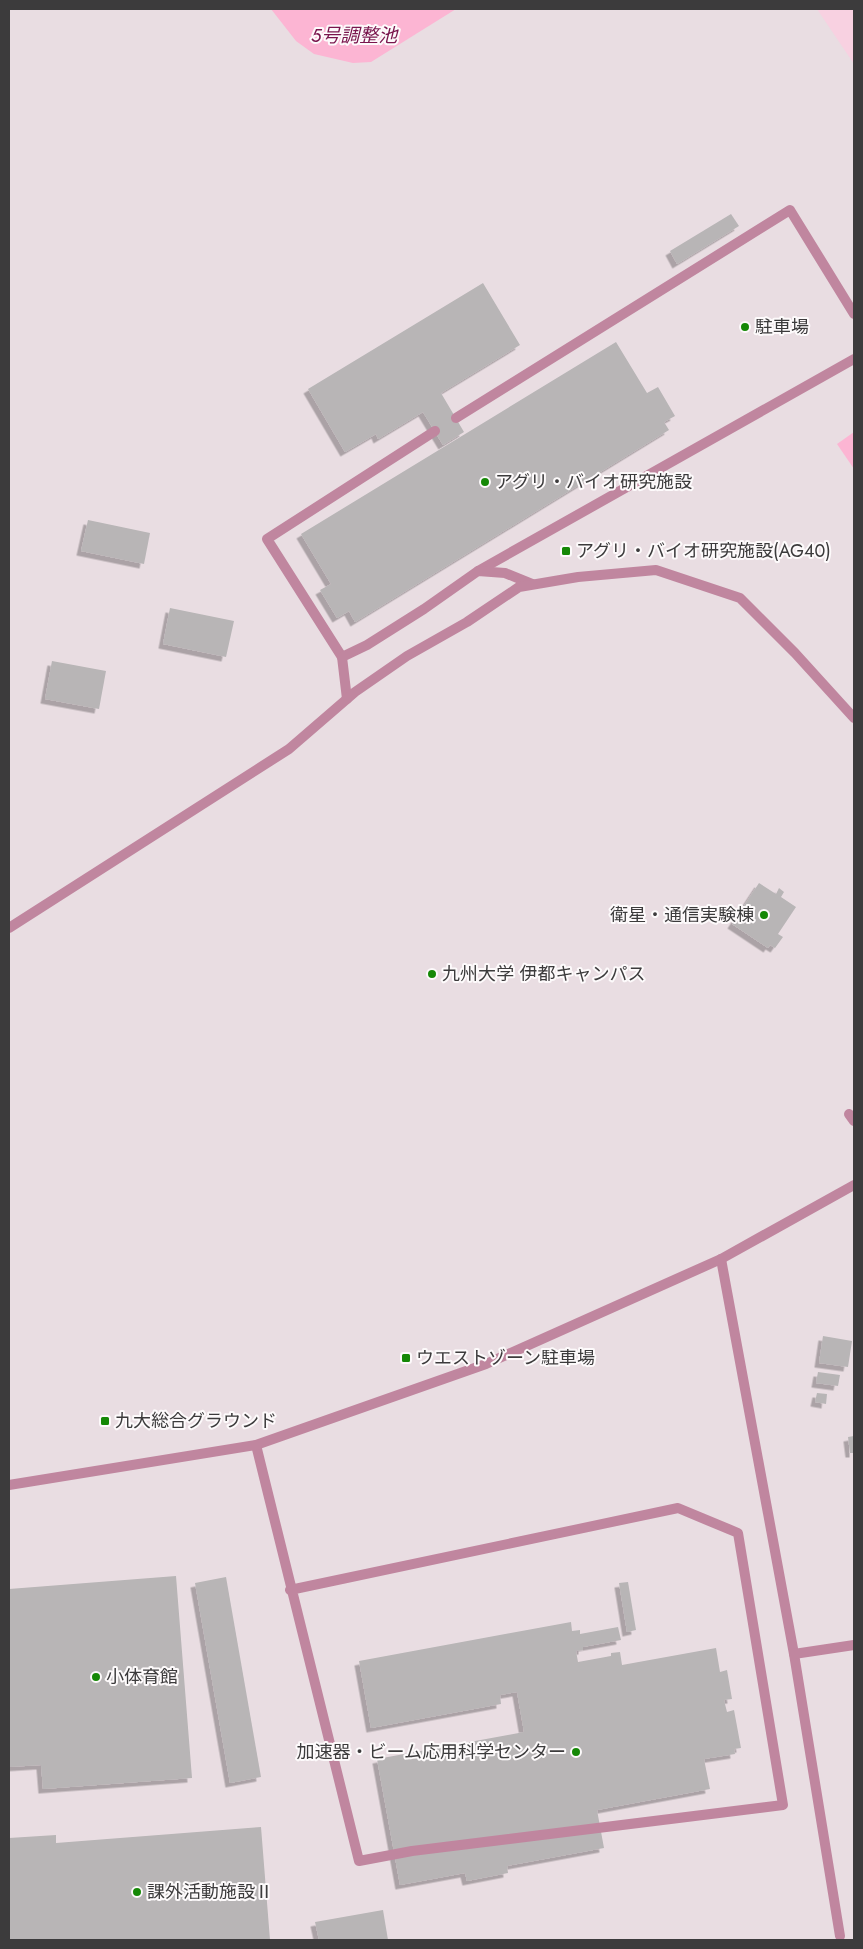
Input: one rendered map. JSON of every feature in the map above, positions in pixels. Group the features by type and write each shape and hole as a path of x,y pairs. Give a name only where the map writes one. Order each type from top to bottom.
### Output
{"lane":[{"path":"456,418 790,210 854,314"},
{"path":"342,657 367,645 431,605 478,571 854,359"},
{"path":"347,699 342,657 267,539 435,431"},
{"path":"9,928 289,749 347,699 407,656 467,622 519,587 578,577 656,570 740,598 795,653 854,718"},
{"path":"478,571 505,573 533,584"},
{"path":"9,1485 256,1444 486,1364 721,1259 854,1185"},
{"path":"721,1259 794,1654 840,1936"},
{"path":"256,1444 290,1590 359,1860 412,1851 783,1805 738,1533 678,1508 290,1590"},
{"path":"794,1654 854,1646"}],"shaded area":[{"name":"九州大学 伊都キャンパス","path":"9,9 854,9 854,1940 9,1940"},
{"path":"817,9 854,9 854,64"}],"water":[{"name":"5号調整池","path":"271,9 456,9 371,62 353,63 314,54 296,41"},
{"path":"854,432 854,469 837,444"}],"building":[{"path":"731,214 739,226 677,264 670,251"},
{"path":"483,283 520,345 441,393 464,432 443,445 423,412 378,439 376,434 345,452 308,389"},
{"name":"アグリ・バイオ研究施設","path":"616,342 647,393 658,387 675,416 664,422 669,430 355,622 349,611 337,618 320,590 331,584 301,534"},
{"path":"88,520 150,533 144,564 81,551"},
{"path":"170,608 234,621 226,657 163,644"},
{"path":"52,661 106,671 99,709 45,699"},
{"name":"衛星・通信実験棟","path":"759,883 776,894 779,888 784,892 781,897 796,907 778,934 783,937 775,948 770,945 768,948 732,924"},
{"path":"823,1336 852,1341 848,1367 819,1363"},
{"path":"818,1372 840,1375 838,1386 816,1383"},
{"path":"817,1393 827,1394 826,1404 815,1402"},
{"path":"854,1436 854,1453 850,1453 848,1437"},
{"name":"小体育館","path":"176,1576 192,1778 43,1789 41,1765 9,1767 9,1589"},
{"path":"226,1577 261,1777 230,1783 195,1583"},
{"path":"628,1582 636,1630 627,1632 619,1583"},
{"name":"加速器・ビーム応用科学センター","path":"571,1622 572,1631 580,1630 580,1634 618,1627 621,1640 583,1647 583,1650 576,1651 578,1662 611,1656 611,1653 620,1652 622,1665 716,1648 720,1672 727,1670 732,1699 724,1700 727,1712 734,1710 741,1748 734,1749 735,1754 704,1759 710,1789 597,1810 604,1848 507,1866 508,1873 467,1881 465,1873 400,1885 377,1759 524,1732 517,1692 500,1695 501,1704 371,1728 359,1661"},
{"name":"課外活動施設Ⅱ","path":"261,1827 270,1940 9,1940 9,1838 56,1835 56,1843"},
{"path":"383,1910 388,1940 319,1940 315,1922"}],"place":[{"name":"駐車場","path":"745,327"},
{"name":"アグリ・バイオ研究施設","path":"485,482"},
{"name":"アグリ・バイオ研究施設(AG40)","path":"566,551"},
{"name":"衛星・通信実験棟","path":"764,915"},
{"name":"九州大学 伊都キャンパス","path":"432,974"},
{"name":"ウエストゾーン駐車場","path":"406,1358"},
{"name":"九大総合グラウンド","path":"105,1421"},
{"name":"小体育館","path":"96,1677"},
{"name":"加速器・ビーム応用科学センター","path":"576,1752"},
{"name":"課外活動施設Ⅱ","path":"137,1892"}]}
